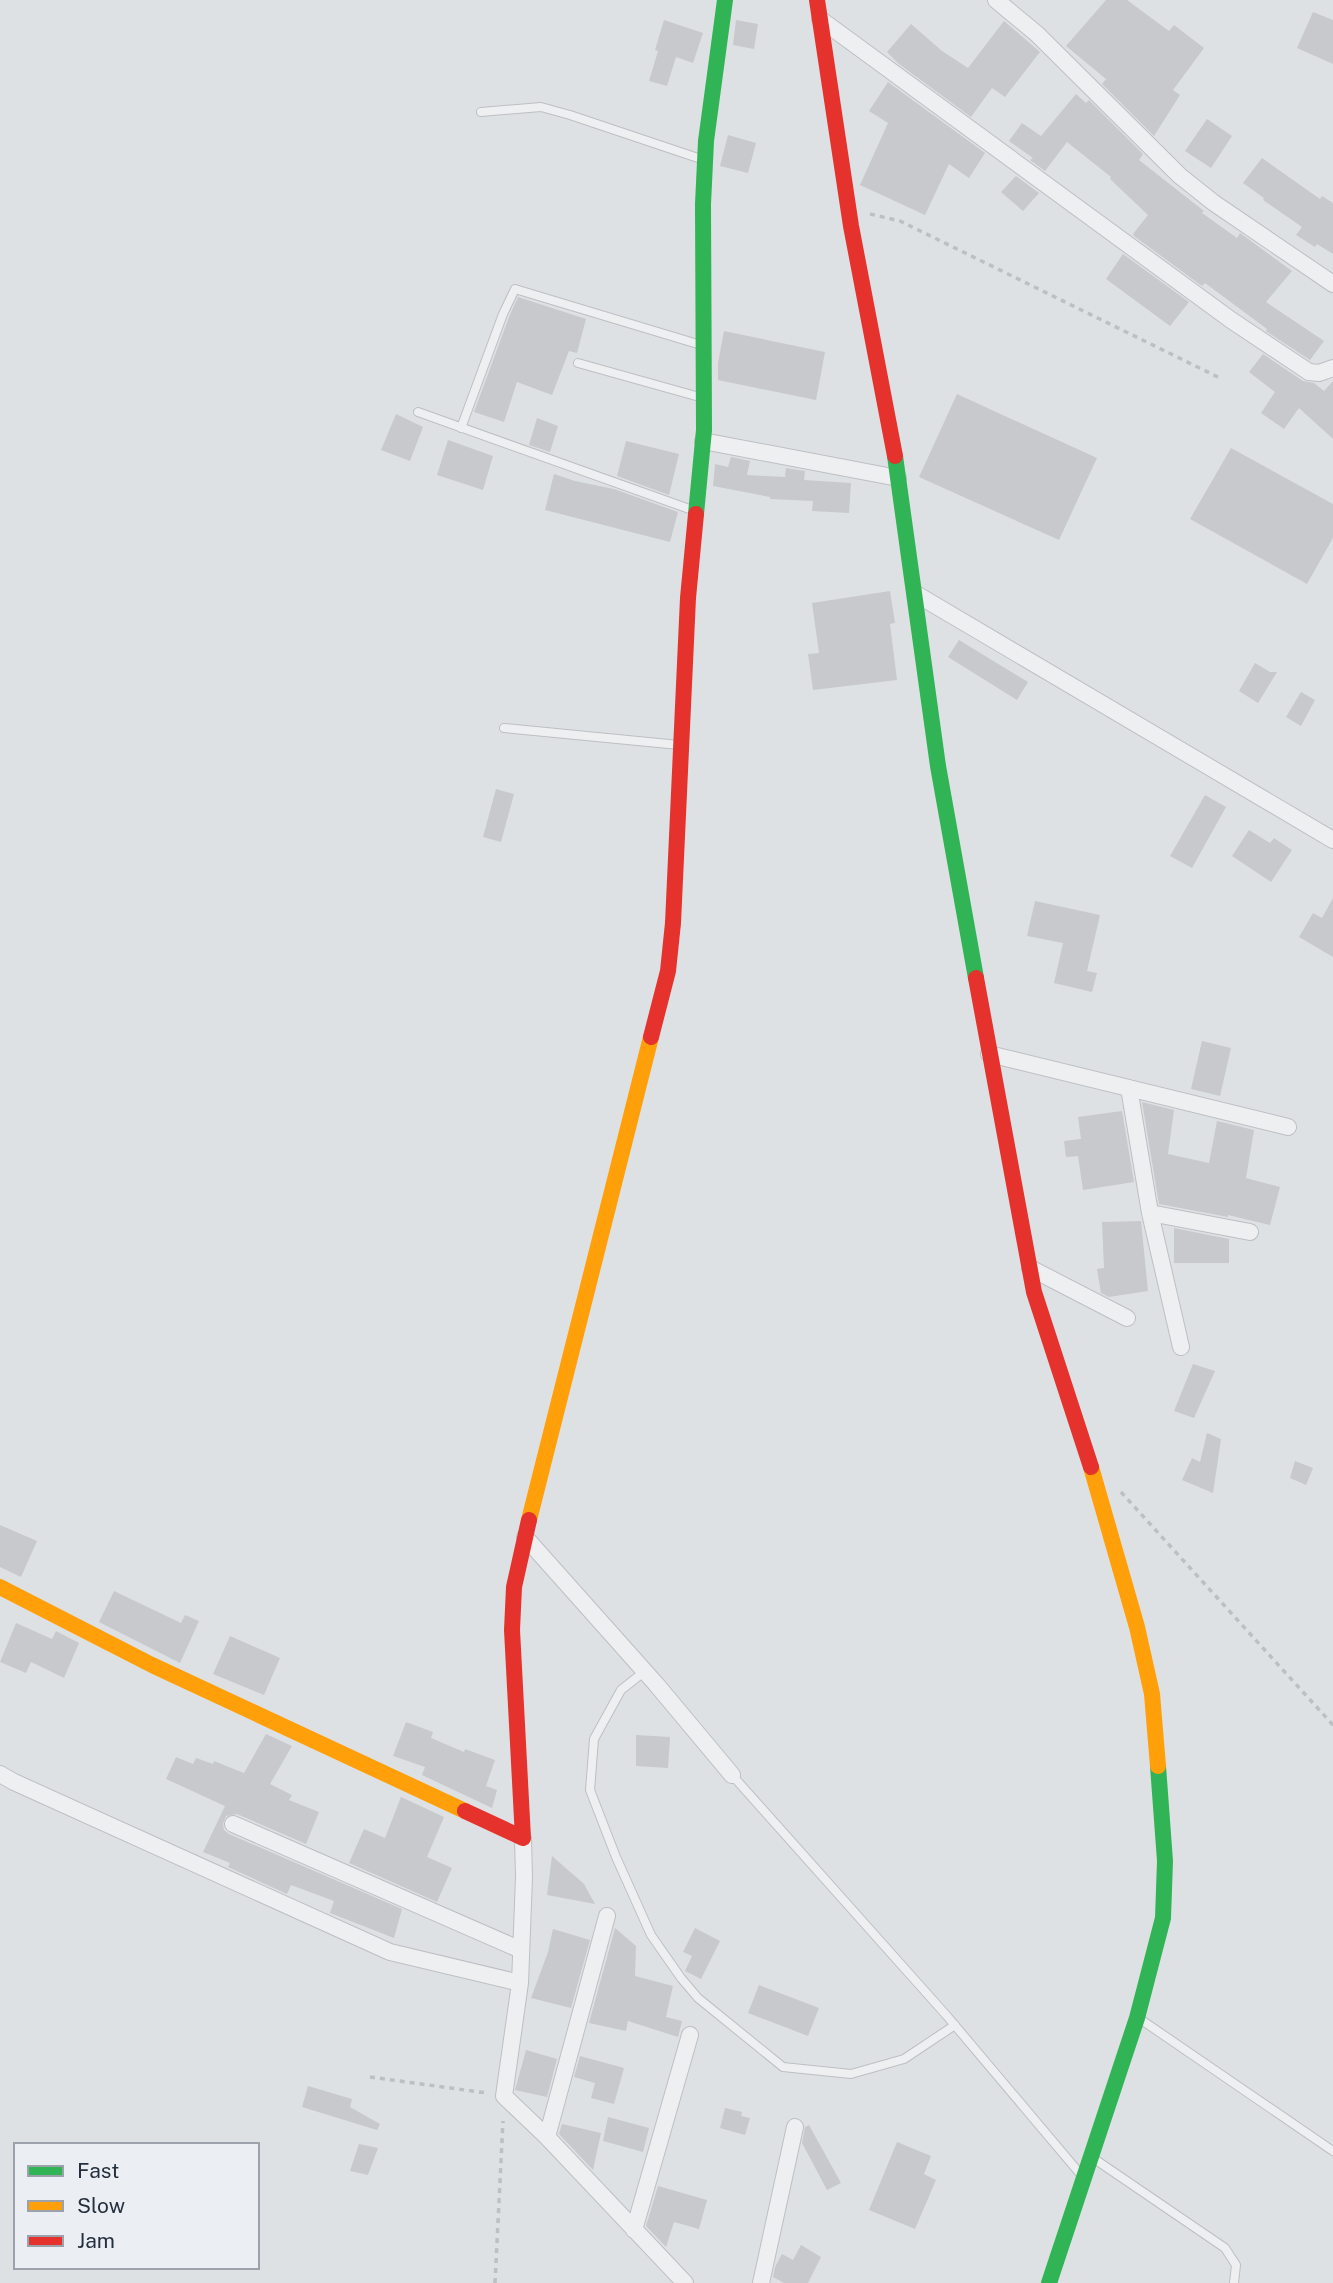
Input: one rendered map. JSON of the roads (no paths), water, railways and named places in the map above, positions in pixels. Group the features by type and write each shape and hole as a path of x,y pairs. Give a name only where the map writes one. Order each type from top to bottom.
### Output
{"street":[{"path":"685,2283 547,2137 504,2096 520,1983 524,1877 512,1609 525,1536 668,971 673,923 688,598 703,441 705,161 725,0"},
{"path":"817,0 848,208 898,478 938,766 1034,1292 1084,1443 1137,1628 1152,1694 1166,1861 1163,1918 1137,2018 1049,2283"},
{"path":"996,0 1037,34 1180,176 1333,284"},
{"path":"820,19 1231,320 1310,372 1319,373 1333,368"},
{"path":"703,441 898,478"},
{"path":"916,594 1333,840"},
{"path":"989,1054 1287,1127"},
{"path":"1129,1088 1150,1213 1181,1347"},
{"path":"1150,1213 1250,1232"},
{"path":"1030,1268 1127,1318"},
{"path":"525,1536 645,1671 732,1775"},
{"path":"0,1587 152,1665 523,1838"},
{"path":"0,1774 390,1952 520,1983"},
{"path":"233,1824 521,1950"},
{"path":"547,2137 607,1916"},
{"path":"634,2230 690,2035"},
{"path":"761,2283 795,2127"}],"lane":[{"path":"481,112 541,107 705,161"},
{"path":"461,428 503,314 515,289 703,346"},
{"path":"578,363 704,398"},
{"path":"418,412 696,511"},
{"path":"504,728 681,746"},
{"path":"645,1671 621,1690 594,1739 590,1790 615,1857 651,1935 698,1998 783,2067 796,2069 851,2074 904,2059 955,2025"},
{"path":"732,1775 955,2025 1083,2178"},
{"path":"1137,2018 1333,2151"},
{"path":"1091,2156 1224,2248 1236,2265 1234,2283"}]}
